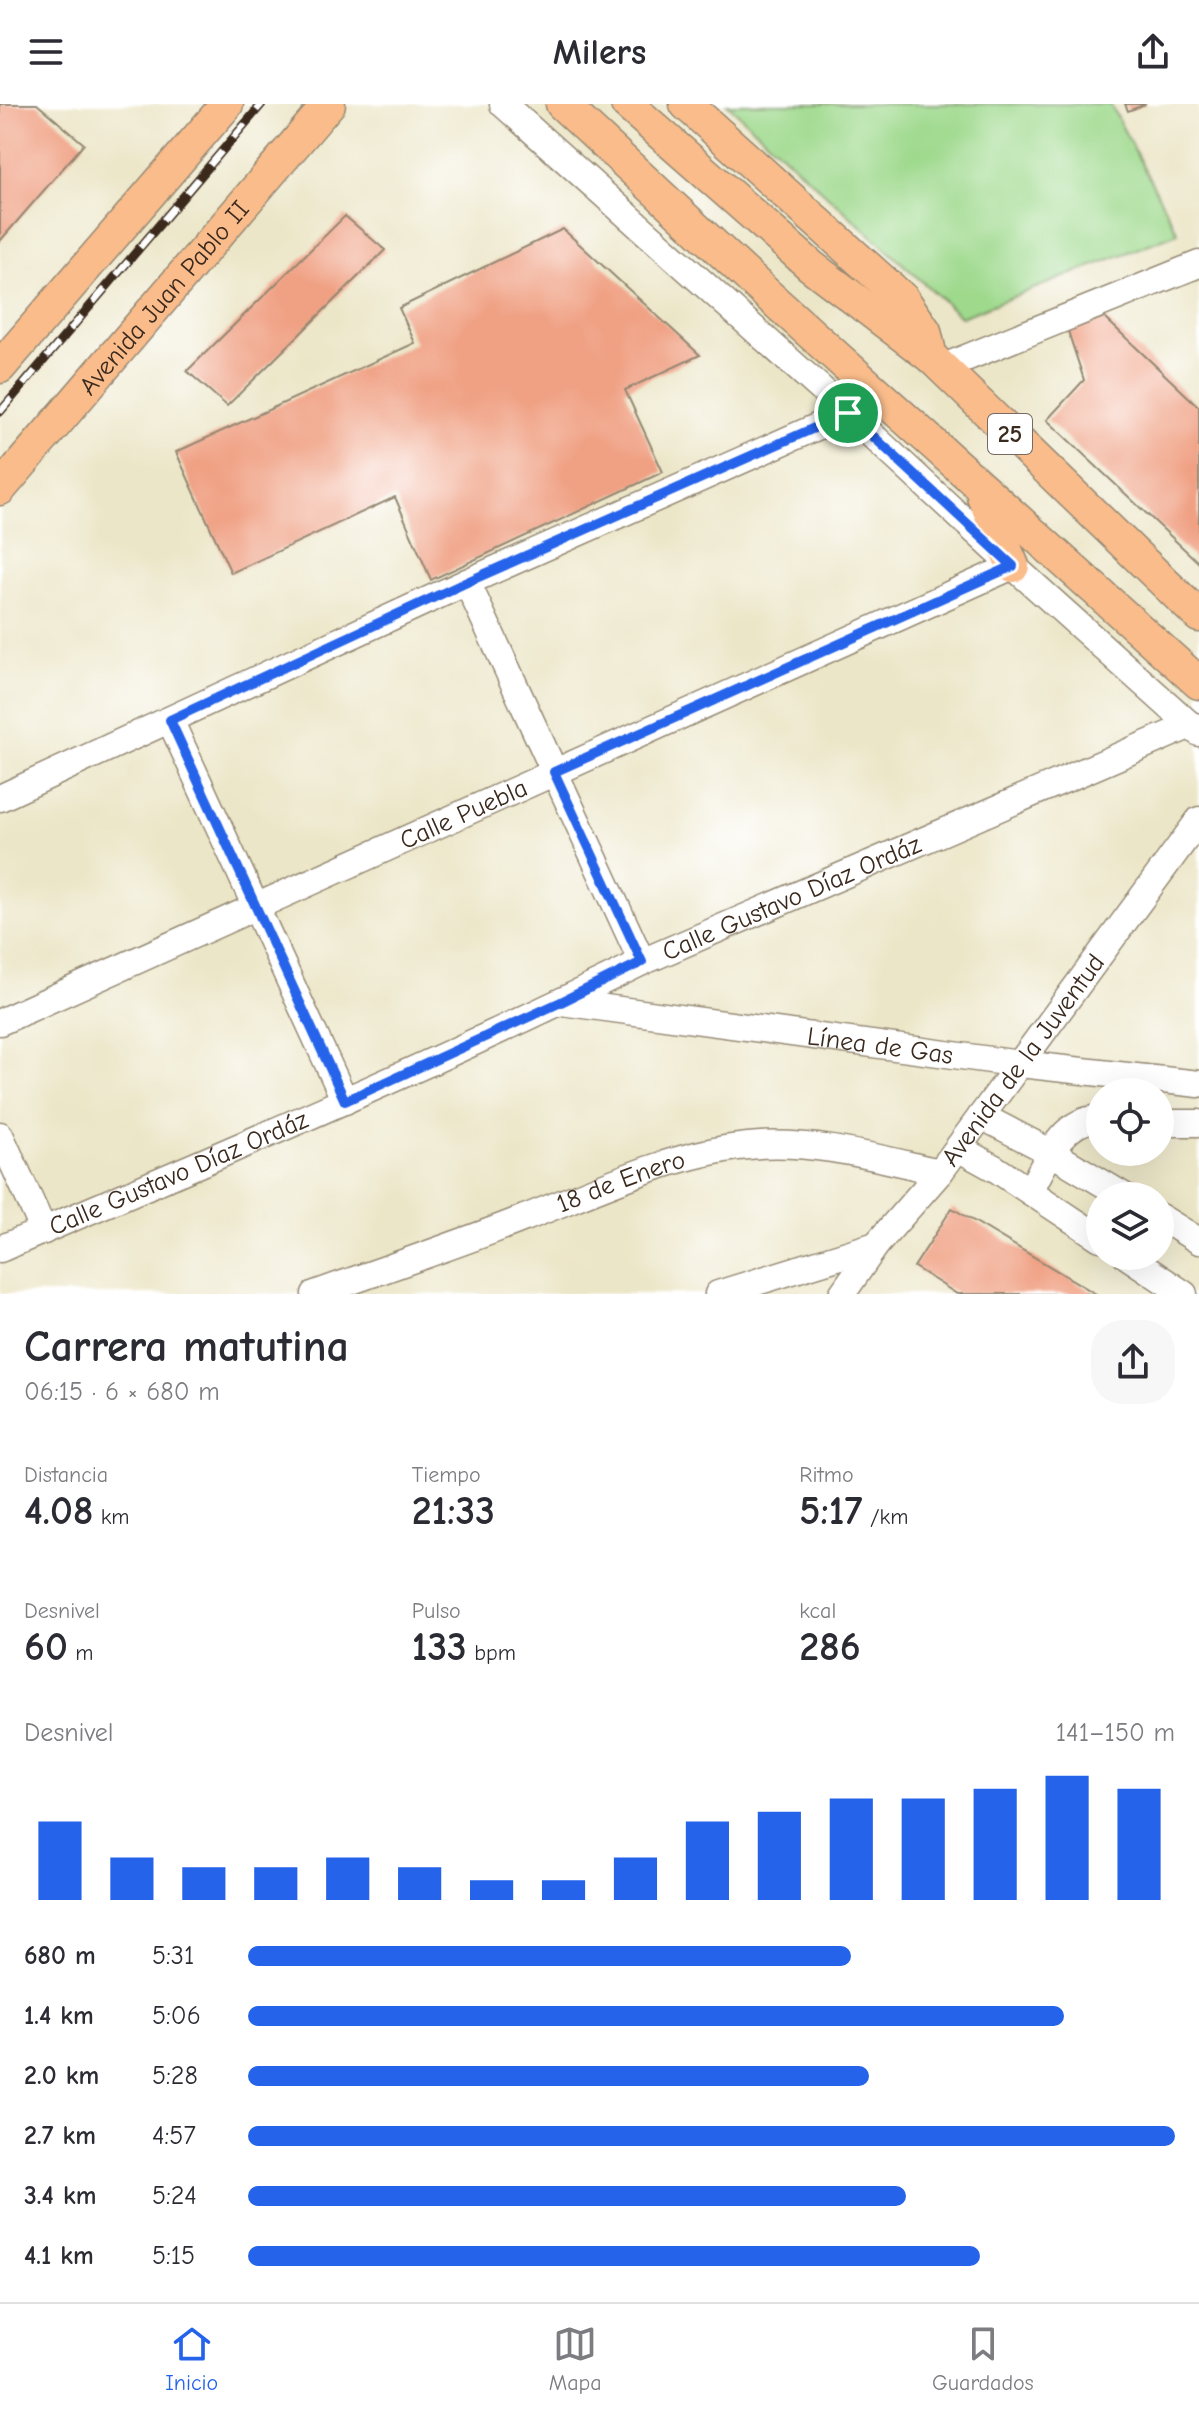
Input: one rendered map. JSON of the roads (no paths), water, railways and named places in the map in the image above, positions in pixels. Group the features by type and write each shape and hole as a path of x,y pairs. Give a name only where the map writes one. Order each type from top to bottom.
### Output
{"main road":[{"path":"0,367 227,104"},
{"name":"Avenida Juan Pablo II","path":"0,489 329,104"},
{"name":"25","path":"562,104 978,486 1199,683"},
{"name":"25","path":"627,104 811,266 936,363 1199,616"},
{"path":"686,104 903,299 925,331 936,363"},
{"path":"978,486 1013,566"}],"street":[{"path":"503,104 1196,728"},
{"path":"936,363 1199,264"},
{"path":"0,798 467,582 848,413"},
{"name":"Calle Puebla","path":"0,1022 1013,566"},
{"path":"467,582 642,962"},
{"path":"170,720 345,1101"},
{"name":"Calle Gustavo Díaz Ordáz","path":"0,1249 345,1101 642,962 1196,728"},
{"name":"Avenida de la Juventud","path":"842,1294 876,1245 940,1172 1199,820"},
{"name":"Línea de Gas","path":"561,1002 1020,1064 1199,1084"},
{"path":"981,1116 1101,1182"},
{"path":"1030,1191 1068,1130 1086,1121"},
{"path":"1174,1123 1199,1123"},
{"path":"0,1135 44,1231"},
{"name":"18 de Enero","path":"315,1294 496,1230 631,1177 713,1150 790,1144 850,1152 940,1172"},
{"path":"958,1148 996,1169 1086,1229"},
{"path":"1174,1226 1199,1241"},
{"path":"718,1294 876,1245"},
{"path":"1148,1270 1184,1294"}],"railway":[{"path":"0,412 262,104"}]}
